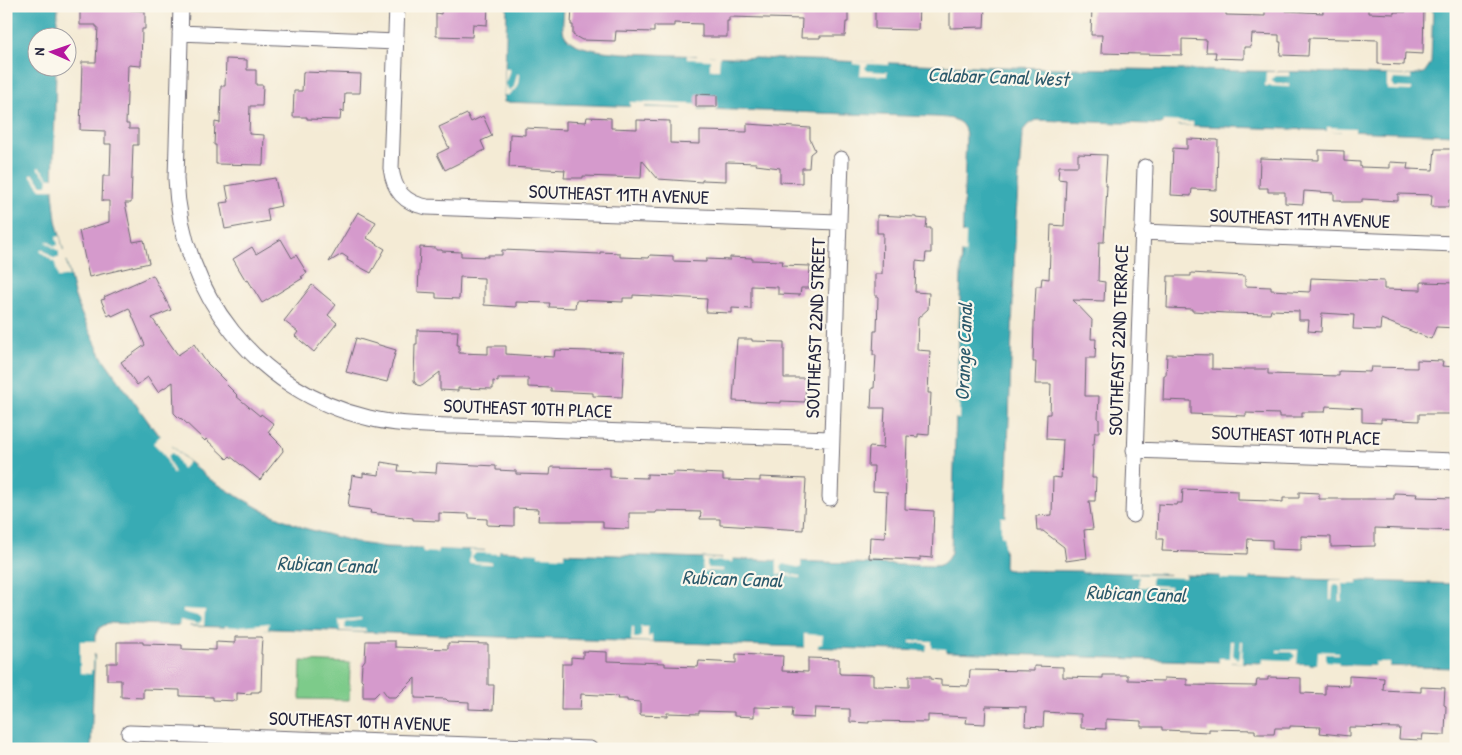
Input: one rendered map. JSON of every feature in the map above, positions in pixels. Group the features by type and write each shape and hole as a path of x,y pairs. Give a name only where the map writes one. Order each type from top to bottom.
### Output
{"street":[{"name":"SOUTHEAST 10TH PLACE","path":"181,6 176,179 181,222 190,256 210,300 230,330 245,347 278,376 301,391 345,411 384,421 831,439"},
{"path":"180,33 396,42 397,6"},
{"name":"SOUTHEAST 11TH AVENUE","path":"396,42 391,168 394,183 402,195 412,203 427,207 838,222"},
{"name":"SOUTHEAST 22ND STREET","path":"830,498 841,159"},
{"name":"SOUTHEAST 22ND TERRACE","path":"1133,515 1145,167"},
{"name":"SOUTHEAST 11TH AVENUE","path":"1142,232 1456,244"},
{"name":"SOUTHEAST 10TH PLACE","path":"1134,450 1456,461"},
{"name":"SOUTHEAST 10TH AVENUE","path":"130,733 213,742 590,749"}],"green space":[{"path":"301,661 350,663 349,700 300,699"}],"water":[{"path":"6,6 58,6 57,28 28,28 28,78 56,78 53,192 56,220 74,294 81,313 102,357 155,431 211,480 232,493 264,511 304,528 359,543 385,547 934,566 945,562 951,552 966,135 962,125 955,120 935,117 504,102 507,6 564,6 563,30 571,42 597,50 622,53 998,67 1310,72 1411,76 1424,73 1431,63 1433,6 1456,6 1456,135 1036,120 1025,128 1022,135 1016,215 1004,566 1005,569 1010,570 1081,571 1082,573 1456,584 1456,668 1192,661 108,623 99,628 95,636 91,749 6,749"}],"pier":[{"path":"697,53 709,53 709,56 720,56 719,69 710,69 710,60 687,59 687,55 697,56"},
{"path":"853,61 888,62 888,65 868,64 865,68 868,71 887,72 887,76 860,75 861,65 853,64"},
{"path":"505,68 510,68 506,84 509,91 514,87 517,74 519,74 518,87 509,95 504,95"},
{"path":"1266,72 1289,72 1289,76 1276,76 1271,80 1276,84 1289,84 1289,87 1265,86"},
{"path":"1387,75 1411,76 1411,80 1394,79 1392,84 1394,87 1411,88 1411,91 1387,90"},
{"path":"630,102 717,105 717,109 699,108 698,111 645,106 645,109 630,108"},
{"path":"1163,121 1193,122 1193,126 1163,127"},
{"path":"1327,127 1355,128 1355,134 1327,131"},
{"path":"38,167 49,178 55,178 55,189 41,189 31,174 42,185 47,185 48,179"},
{"path":"960,234 966,234 965,269 965,253 959,252"},
{"path":"60,236 68,261 66,261 69,276 58,278 55,263 40,251 42,249 53,258 59,258 59,252 46,242 48,241 54,246 58,245 56,237"},
{"path":"957,386 960,386 959,419 953,418"},
{"path":"162,434 173,443 171,445 189,462 182,469 175,456 172,453 169,455 168,459 175,473 173,474 163,453 153,443"},
{"path":"1001,517 1008,517 1007,548 1004,548 1004,536 1001,536"},
{"path":"423,546 460,548 459,550 438,549 438,553 423,552"},
{"path":"486,548 499,549 499,554 476,553 472,557 475,561 491,562 491,564 469,563 470,550 485,551"},
{"path":"521,549 564,551 564,557 538,556 538,553 521,552"},
{"path":"721,556 733,557 732,562 707,561 707,568 723,569 723,571 702,571 703,558 721,559"},
{"path":"777,558 801,559 801,568 784,564 781,567 783,573 800,576 800,578 777,574"},
{"path":"1170,572 1185,572 1185,578 1151,577 1151,585 1170,586 1170,589 1139,587 1139,577 1131,577 1131,574 1169,575"},
{"path":"1221,573 1260,575 1260,577 1250,577 1250,580 1220,579"},
{"path":"1343,578 1357,578 1357,584 1343,584 1342,601 1340,601 1340,587 1336,584 1333,587 1332,600 1330,600 1330,580 1343,580"},
{"path":"183,609 205,610 204,626 190,625 189,627 179,627 180,620 198,624 202,620 201,617 183,612"},
{"path":"361,618 361,620 346,622 345,628 365,628 366,632 340,631 339,620"},
{"path":"269,623 268,629 225,629 225,626 239,627"},
{"path":"632,627 634,627 634,638 639,638 641,636 640,627 649,627 648,637 652,635 652,642 631,641"},
{"path":"804,634 823,635 822,644 818,645 818,650 804,650"},
{"path":"80,641 97,641 91,674 80,673"},
{"path":"910,641 932,641 932,648 946,649 946,654 913,652 913,650 926,651 927,645 925,643 910,643"},
{"path":"1231,641 1234,641 1233,655 1237,659 1240,654 1241,641 1243,641 1242,663 1231,662 1230,665 1219,665 1219,658 1230,658"},
{"path":"1277,650 1298,650 1297,664 1309,664 1309,667 1262,666 1263,659 1291,660 1295,656 1291,652 1277,652"},
{"path":"1318,651 1339,652 1339,654 1326,654 1326,661 1338,662 1339,665 1374,666 1375,662 1389,662 1389,669 1314,667 1314,664 1317,664"}],"building":[{"path":"80,6 130,6 130,10 145,11 145,29 142,29 141,66 128,65 126,124 129,124 129,129 138,129 138,145 133,145 131,203 125,203 133,242 144,240 149,263 89,277 79,231 109,222 109,201 102,201 103,176 110,176 111,144 105,144 105,131 80,130 82,62 96,62 98,27 96,25 80,25"},
{"path":"442,6 488,6 487,25 473,24 472,37 436,36 436,13 441,14"},
{"path":"572,6 848,6 848,22 846,22 845,36 820,36 820,38 801,38 802,19 729,17 729,21 727,21 727,37 702,37 702,24 674,23 674,26 654,26 654,32 616,31 615,41 582,40 573,35 573,25 571,25"},
{"path":"875,6 919,6 918,30 875,29"},
{"path":"950,6 985,6 984,27 950,28"},
{"path":"1092,6 1226,6 1226,15 1265,16 1265,6 1286,6 1286,11 1323,13 1323,8 1344,9 1344,6 1368,7 1368,13 1394,14 1394,12 1406,12 1406,6 1424,7 1423,54 1405,53 1404,65 1378,64 1378,40 1309,38 1308,56 1280,55 1281,42 1279,42 1279,35 1252,34 1251,47 1244,47 1244,59 1215,58 1216,52 1206,52 1207,40 1182,39 1182,55 1101,53 1102,35 1091,35"},
{"path":"226,59 247,60 247,70 256,70 256,85 263,85 262,106 250,106 249,134 264,135 263,165 216,164 216,145 214,145 215,122 220,123 221,86 225,86"},
{"path":"303,72 361,74 360,93 345,93 344,112 341,111 340,120 293,117 294,91 302,91"},
{"path":"696,94 717,95 717,107 696,107"},
{"path":"467,114 471,122 483,116 492,136 481,141 485,150 445,170 437,154 449,148 439,127"},
{"path":"587,117 611,118 611,128 637,129 637,120 670,121 670,143 700,144 700,131 747,132 747,124 810,128 810,139 815,150 810,154 809,168 802,168 802,183 780,182 780,168 756,165 757,163 726,162 726,181 702,180 702,182 658,179 642,160 641,178 583,176 583,178 564,178 565,170 509,167 510,134 525,135 525,128 566,130 566,121 586,122"},
{"path":"1187,139 1218,140 1217,190 1192,189 1191,196 1171,195 1173,148 1187,149"},
{"path":"1435,149 1456,149 1456,200 1449,200 1449,207 1431,207 1432,195 1398,194 1398,201 1362,199 1362,202 1341,202 1341,200 1334,200 1334,193 1304,191 1303,204 1285,203 1285,192 1268,192 1268,188 1259,188 1260,158 1319,160 1319,150 1344,151 1344,161 1360,162 1360,167 1390,168 1390,162 1408,163 1407,169 1433,170"},
{"path":"1078,154 1107,155 1104,242 1099,242 1098,281 1105,282 1104,301 1073,300 1092,320 1091,339 1096,339 1095,358 1086,358 1085,396 1099,396 1099,432 1095,432 1093,444 1092,478 1096,478 1095,501 1089,501 1093,529 1084,530 1087,558 1066,561 1064,547 1043,531 1037,531 1036,516 1052,515 1053,477 1061,478 1063,440 1046,439 1047,414 1050,414 1051,384 1035,384 1036,362 1033,362 1034,323 1036,286 1041,286 1042,278 1049,279 1051,225 1064,226 1066,180 1058,179 1059,166 1078,166"},
{"path":"275,178 281,206 267,209 269,221 225,229 220,203 229,202 226,186"},
{"path":"358,212 376,222 367,238 385,249 371,273 347,260 348,258 342,254 329,262"},
{"path":"877,215 927,219 926,228 931,228 931,253 926,253 925,262 916,261 915,292 929,293 928,309 918,318 917,350 930,351 929,435 907,436 905,509 934,511 932,558 920,557 920,560 869,558 870,537 885,538 887,492 873,491 874,466 868,466 869,447 883,448 885,408 871,408 876,355 873,355 874,331 877,331 878,296 875,296 875,274 882,274 883,233 877,233"},
{"path":"281,239 292,258 296,255 307,273 301,277 303,278 262,303 233,259 252,247 256,254"},
{"path":"420,247 461,252 461,256 488,257 488,255 502,255 502,250 600,254 600,252 620,253 620,257 649,258 650,255 673,256 673,261 706,262 706,259 730,260 730,257 783,261 782,265 810,266 809,288 801,288 800,295 778,294 778,287 751,286 751,309 732,308 732,313 706,312 707,299 633,295 633,298 623,298 623,302 576,300 575,308 549,307 550,303 516,302 516,307 484,305 484,278 460,277 459,299 436,298 436,293 418,292"},
{"path":"1191,273 1245,276 1245,286 1271,287 1271,290 1310,292 1311,278 1384,281 1384,289 1421,290 1421,282 1456,283 1456,328 1436,327 1431,339 1381,319 1380,330 1353,329 1354,315 1322,313 1321,332 1308,331 1309,320 1299,320 1299,311 1271,310 1270,314 1226,313 1167,308 1168,276 1191,276"},
{"path":"153,275 171,310 152,318 178,355 194,344 206,362 227,383 236,396 260,416 261,414 274,424 268,432 282,446 283,451 260,480 230,456 227,459 174,413 173,382 158,392 148,377 137,385 121,362 145,345 129,308 108,316 101,300"},
{"path":"312,285 336,305 328,315 337,323 314,352 295,336 298,332 284,321"},
{"path":"417,330 458,331 457,345 459,345 459,353 488,354 488,346 506,346 506,354 554,357 555,350 624,352 622,397 593,396 593,393 551,391 551,388 528,387 528,378 498,378 498,382 493,381 493,389 458,388 458,391 440,390 440,372 422,386 417,385 414,381"},
{"path":"356,338 396,350 387,382 346,372"},
{"path":"737,339 784,342 784,378 806,378 805,402 733,401"},
{"path":"1167,354 1212,355 1212,369 1268,369 1268,374 1339,376 1339,371 1370,372 1371,367 1417,368 1417,360 1443,361 1442,366 1456,367 1456,414 1419,414 1419,421 1381,419 1381,423 1362,422 1362,408 1326,406 1325,412 1302,412 1302,417 1279,417 1279,414 1246,413 1246,416 1191,414 1191,401 1163,400"},
{"path":"381,462 399,465 398,471 436,473 437,463 496,466 496,470 516,471 516,474 550,475 551,467 610,468 610,477 647,478 647,474 673,475 673,472 723,474 723,480 760,481 760,477 806,479 803,530 720,525 720,519 700,519 701,512 656,511 656,513 629,513 629,529 603,528 603,521 538,521 539,509 514,508 514,526 487,525 487,519 469,518 469,514 439,513 439,521 413,520 413,518 370,513 371,510 348,507 352,475 363,477 363,473 379,475"},
{"path":"1183,489 1238,491 1238,500 1283,502 1283,498 1299,498 1299,492 1319,493 1319,499 1394,499 1394,493 1417,494 1416,497 1456,498 1456,531 1375,528 1375,546 1331,547 1331,537 1301,536 1301,550 1272,549 1272,540 1248,539 1247,554 1162,551 1163,539 1157,539 1158,504 1176,505 1177,503 1182,503"},
{"path":"235,637 262,637 261,691 251,692 251,694 237,693 237,701 213,700 213,697 180,696 180,690 143,689 143,698 121,697 121,680 107,680 107,663 117,663 117,642 182,645 182,649 216,650 216,642 235,643"},
{"path":"366,641 395,641 395,647 448,649 448,643 488,644 488,685 494,685 493,710 469,709 469,702 415,698 415,678 396,697 388,697 382,689 374,697 363,697 363,681 361,679"},
{"path":"583,651 607,652 607,661 665,663 665,666 698,667 699,661 736,663 736,654 783,656 782,671 808,672 808,658 839,659 840,674 873,675 873,685 876,686 909,687 909,676 930,676 930,679 941,680 941,685 968,686 970,670 1034,671 1034,666 1063,667 1063,677 1103,678 1103,675 1128,675 1128,680 1164,681 1164,678 1187,679 1187,685 1256,686 1257,680 1268,680 1268,677 1301,678 1301,693 1325,694 1325,685 1349,686 1349,676 1384,678 1383,690 1421,692 1421,687 1445,688 1445,735 1423,734 1422,740 1399,739 1400,728 1349,727 1349,736 1320,733 1321,727 1290,726 1290,728 1275,728 1274,734 1255,734 1255,730 1209,729 1209,732 1162,730 1162,727 1141,727 1141,721 1106,719 1106,729 1081,728 1081,714 1044,712 1043,727 1025,726 1026,707 986,706 985,724 966,723 967,717 928,715 928,722 850,722 850,709 815,708 814,718 792,717 793,708 754,707 754,717 734,716 734,712 699,711 699,714 667,713 667,716 640,715 640,702 617,699 618,696 581,694 580,710 561,710 562,664 571,664 571,657 583,658"}],"water label":[{"name":"Calabar Canal West","path":"998,76"},
{"name":"Orange Canal","path":"963,352"},
{"name":"Rubican Canal","path":"327,564"},
{"name":"Rubican Canal","path":"732,578"},
{"name":"Rubican Canal","path":"1136,593"}]}
